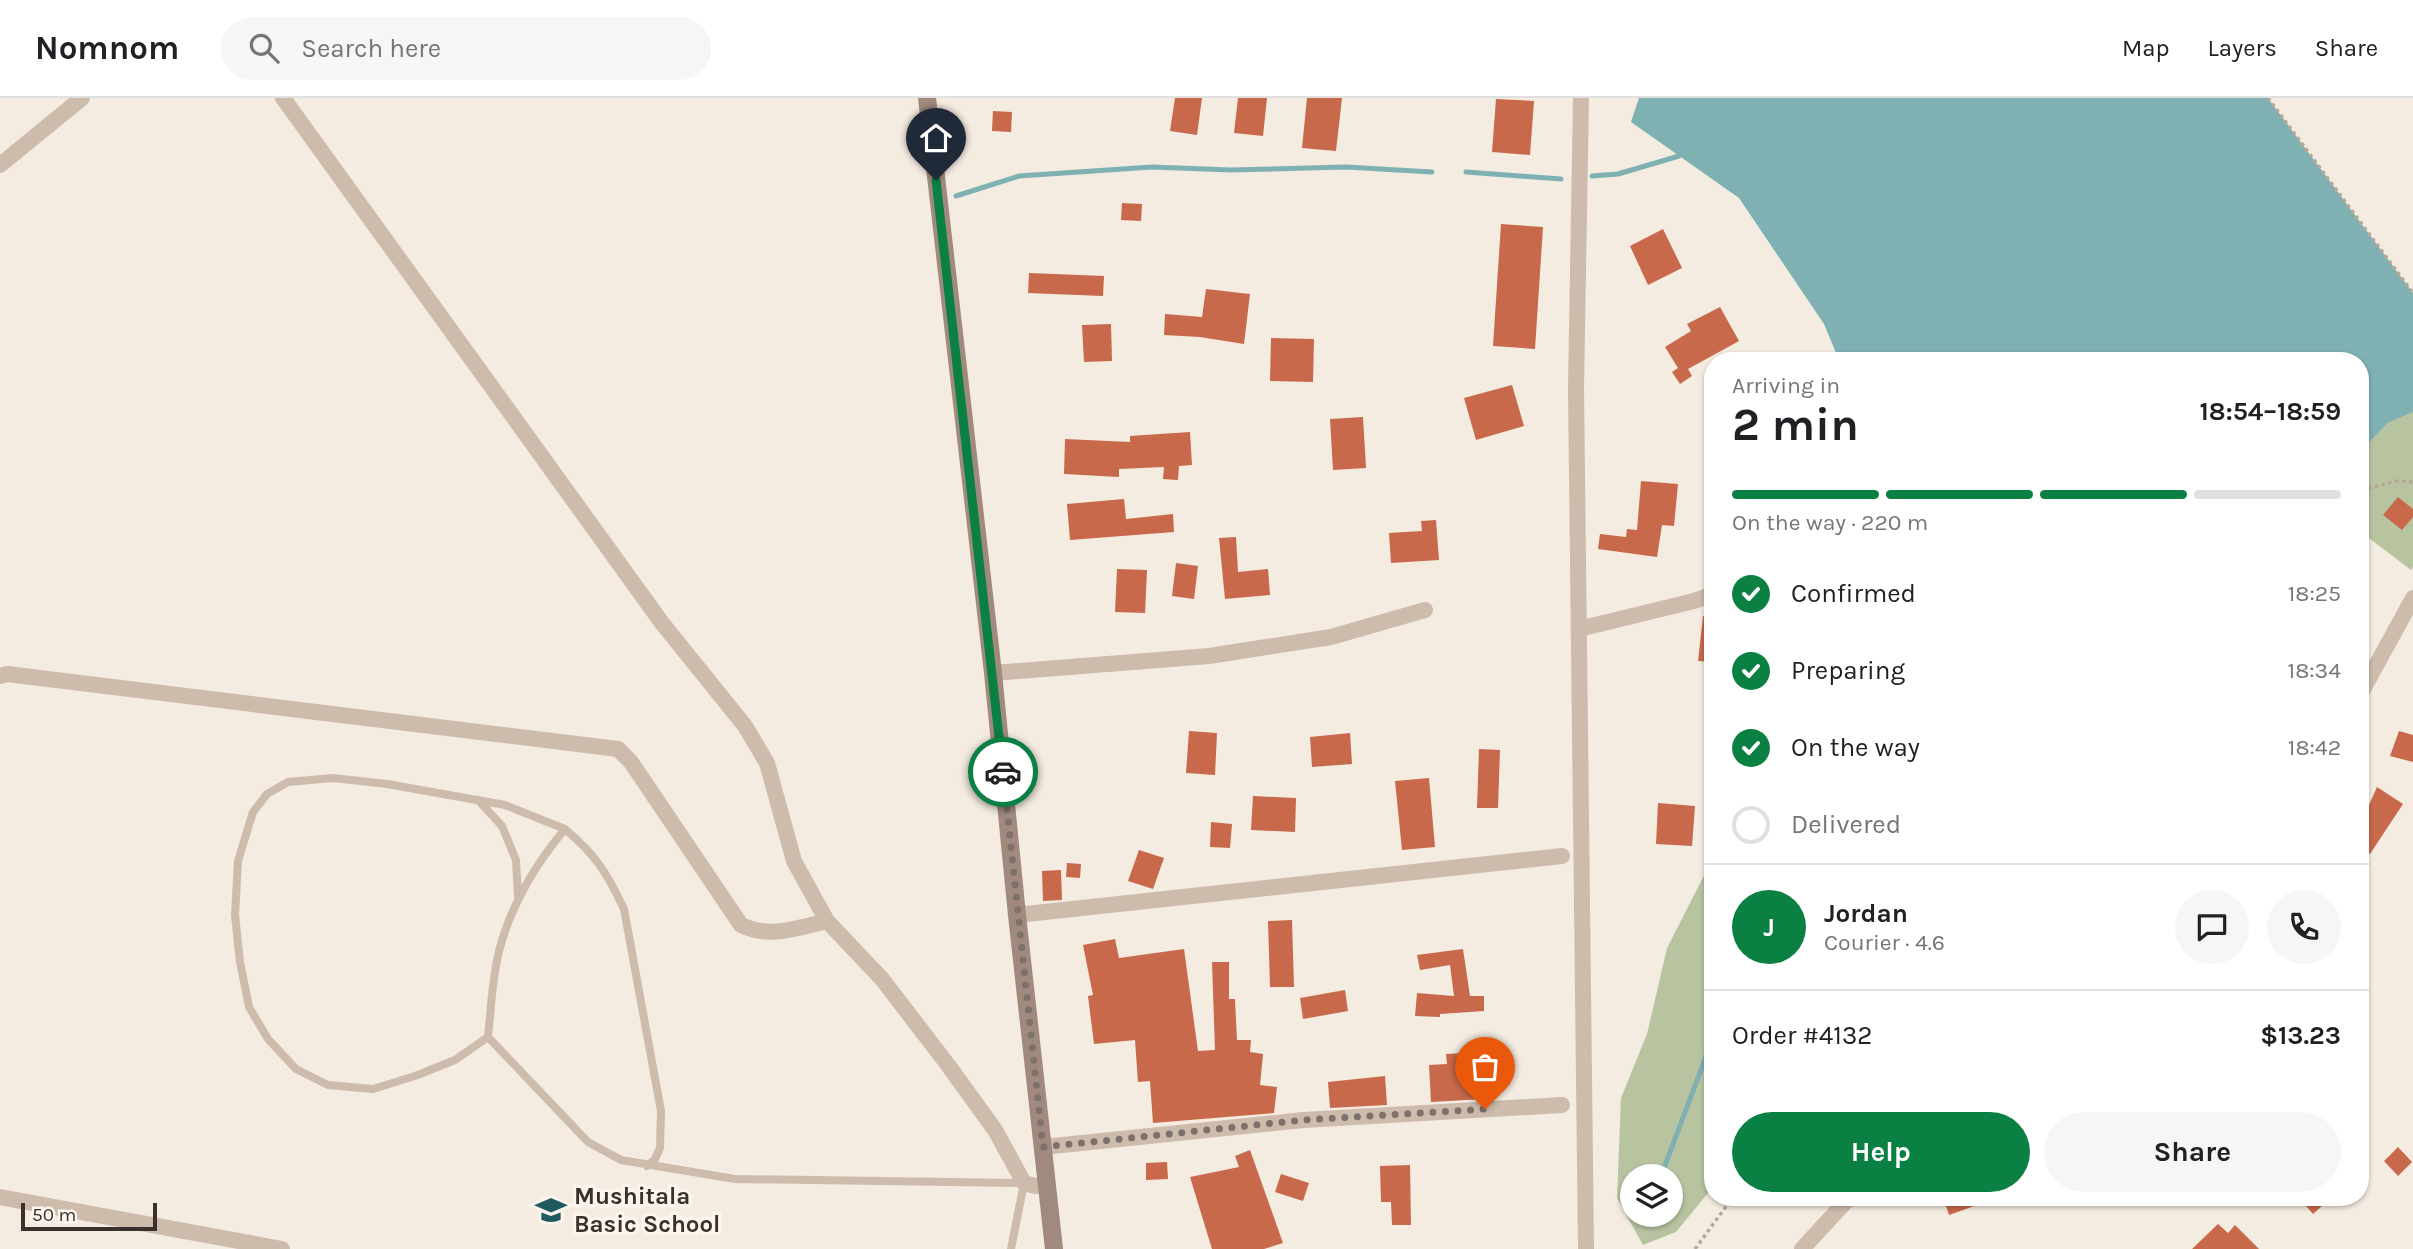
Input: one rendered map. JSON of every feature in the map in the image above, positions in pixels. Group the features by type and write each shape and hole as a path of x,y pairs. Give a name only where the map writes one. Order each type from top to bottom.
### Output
{"main road":[{"path":"927,98 993,673 1054,1249"}],"street":[{"path":"0,165 82,98"},
{"path":"284,98 662,623 744,726 767,763 794,861 827,921 882,979 948,1065 995,1130 1024,1183 1046,1185"},
{"path":"1581,98 1576,388 1586,1249"},
{"path":"1579,629 1704,596"},
{"path":"2369,678 2413,598"},
{"path":"993,673 1209,656 1331,637 1425,610"},
{"path":"0,676 7,674 618,749 631,762 741,925 756,932 776,932 827,921"},
{"path":"1017,915 1562,856"},
{"path":"1043,1147 1304,1120 1562,1105"},
{"path":"0,1197 282,1249"},
{"path":"1802,1249 1842,1206"}],"lane":[{"path":"565,829 543,855 517,897 498,952 488,1037 455,1060 373,1089 328,1085 296,1069 268,1039 249,1007 240,962 235,915 238,861 253,812 267,794 288,782 333,778 387,784 505,805 565,829 590,850 610,878 624,909 661,1111 660,1148 655,1159 647,1166"},
{"path":"477,799 502,826 516,860 517,897"},
{"path":"488,1037 588,1142 621,1160 735,1179 1024,1183 1011,1249"}],"path":[{"path":"2268,98 2413,293"},
{"path":"2369,489 2398,481 2413,482"},
{"path":"1695,1249 1726,1206"}],"green space":[{"path":"2413,412 2411,570 2369,538 2369,443 2388,423"},
{"path":"1704,876 1704,1198 1683,1223 1683,1164 1620,1164 1620,1203 1617,1198 1621,1098 1647,1034 1667,948"},
{"path":"1633,1227 1680,1227 1676,1232 1643,1245"}],"water":[{"path":"1639,98 2268,98 2413,293 2413,412 2388,423 2369,443 2369,352 1836,352 1824,324 1739,198 1631,122"}],"building":[{"path":"1175,98 1202,98 1197,135 1170,131"},
{"path":"1238,98 1267,98 1263,136 1234,133"},
{"path":"1307,98 1342,98 1336,151 1302,148"},
{"path":"1496,99 1534,101 1530,155 1492,152"},
{"path":"993,111 1012,112 1011,132 992,131"},
{"path":"1122,203 1142,204 1141,221 1121,220"},
{"path":"1501,224 1543,227 1535,349 1493,346"},
{"path":"1663,229 1682,268 1648,285 1630,246"},
{"path":"1029,273 1104,276 1103,296 1028,293"},
{"path":"1206,289 1250,294 1244,344 1164,335 1165,314 1202,317"},
{"path":"1720,307 1739,341 1719,352 1704,352 1704,360 1688,369 1692,376 1680,384 1672,372 1678,368 1665,347 1691,331 1687,324"},
{"path":"1111,324 1112,361 1084,362 1082,325"},
{"path":"1271,338 1314,339 1313,382 1270,381"},
{"path":"1512,385 1524,426 1476,440 1464,398"},
{"path":"1363,417 1366,468 1333,470 1330,419"},
{"path":"1190,432 1192,465 1179,466 1178,480 1163,479 1164,467 1119,469 1119,477 1064,474 1065,439 1130,442 1130,436"},
{"path":"1641,481 1678,484 1674,526 1662,525 1657,557 1598,549 1600,534 1626,537 1627,529 1637,530"},
{"path":"2398,497 2413,509 2413,517 2402,530 2383,515"},
{"path":"1124,499 1126,519 1173,514 1174,532 1070,540 1067,504"},
{"path":"1436,520 1439,560 1391,563 1389,533 1422,531 1421,521"},
{"path":"1236,537 1238,572 1268,569 1270,595 1225,599 1219,538"},
{"path":"1176,563 1198,566 1194,599 1172,596"},
{"path":"1117,569 1147,570 1145,613 1115,612"},
{"path":"1703,616 1704,616 1704,661 1698,661"},
{"path":"1189,731 1217,733 1215,775 1186,773"},
{"path":"2399,731 2413,735 2413,762 2390,756"},
{"path":"1350,733 1352,764 1312,767 1310,737"},
{"path":"1479,749 1500,750 1498,808 1477,808"},
{"path":"1429,778 1435,847 1402,850 1395,781"},
{"path":"2377,787 2403,804 2370,854 2369,853 2369,805"},
{"path":"1253,796 1296,798 1295,832 1251,830"},
{"path":"1658,803 1695,806 1692,846 1656,844"},
{"path":"1211,822 1232,824 1230,848 1210,847"},
{"path":"1139,850 1164,858 1153,889 1128,881"},
{"path":"1067,863 1081,864 1080,878 1066,877"},
{"path":"1061,870 1062,900 1043,901 1042,871"},
{"path":"1292,920 1294,987 1270,987 1268,921"},
{"path":"1115,939 1119,958 1184,949 1198,1051 1215,1050 1212,962 1229,962 1229,999 1235,999 1237,1040 1251,1040 1250,1052 1263,1054 1260,1085 1277,1087 1274,1113 1153,1123 1150,1081 1138,1082 1135,1040 1094,1044 1088,996 1093,995 1083,945"},
{"path":"1463,949 1470,996 1484,996 1484,1011 1440,1014 1440,1017 1415,1016 1417,993 1454,996 1450,965 1420,970 1417,955"},
{"path":"1345,990 1348,1011 1303,1019 1300,998"},
{"path":"1464,1053 1464,1062 1482,1061 1484,1099 1431,1102 1429,1065 1447,1064 1446,1054"},
{"path":"1385,1076 1387,1105 1330,1108 1328,1082"},
{"path":"2398,1147 2412,1162 2398,1176 2384,1161"},
{"path":"1250,1150 1283,1243 1264,1249 1212,1249 1190,1177 1239,1167 1235,1156"},
{"path":"1167,1162 1168,1179 1146,1180 1146,1163"},
{"path":"1410,1165 1411,1225 1392,1225 1391,1202 1381,1202 1380,1166"},
{"path":"1281,1174 1309,1183 1303,1201 1275,1192"},
{"path":"1946,1206 1974,1206 1949,1215"},
{"path":"2306,1206 2322,1206 2313,1214"},
{"path":"2218,1224 2228,1233 2235,1225 2259,1249 2192,1249"}],"waterway":[{"path":"1592,176 1618,174 1679,156"},
{"path":"956,196 1019,176 1152,167 1231,170 1346,167 1432,172"},
{"path":"1466,172 1561,179"},
{"path":"1666,1164 1704,1062"}],"way so far":[{"path":"1003,772 1043,1147 1304,1120 1485,1109"}],"place":[{"name":"Mushitala Basic School","path":"551,1210"}],"route":[{"path":"936,180 1003,772"}]}
